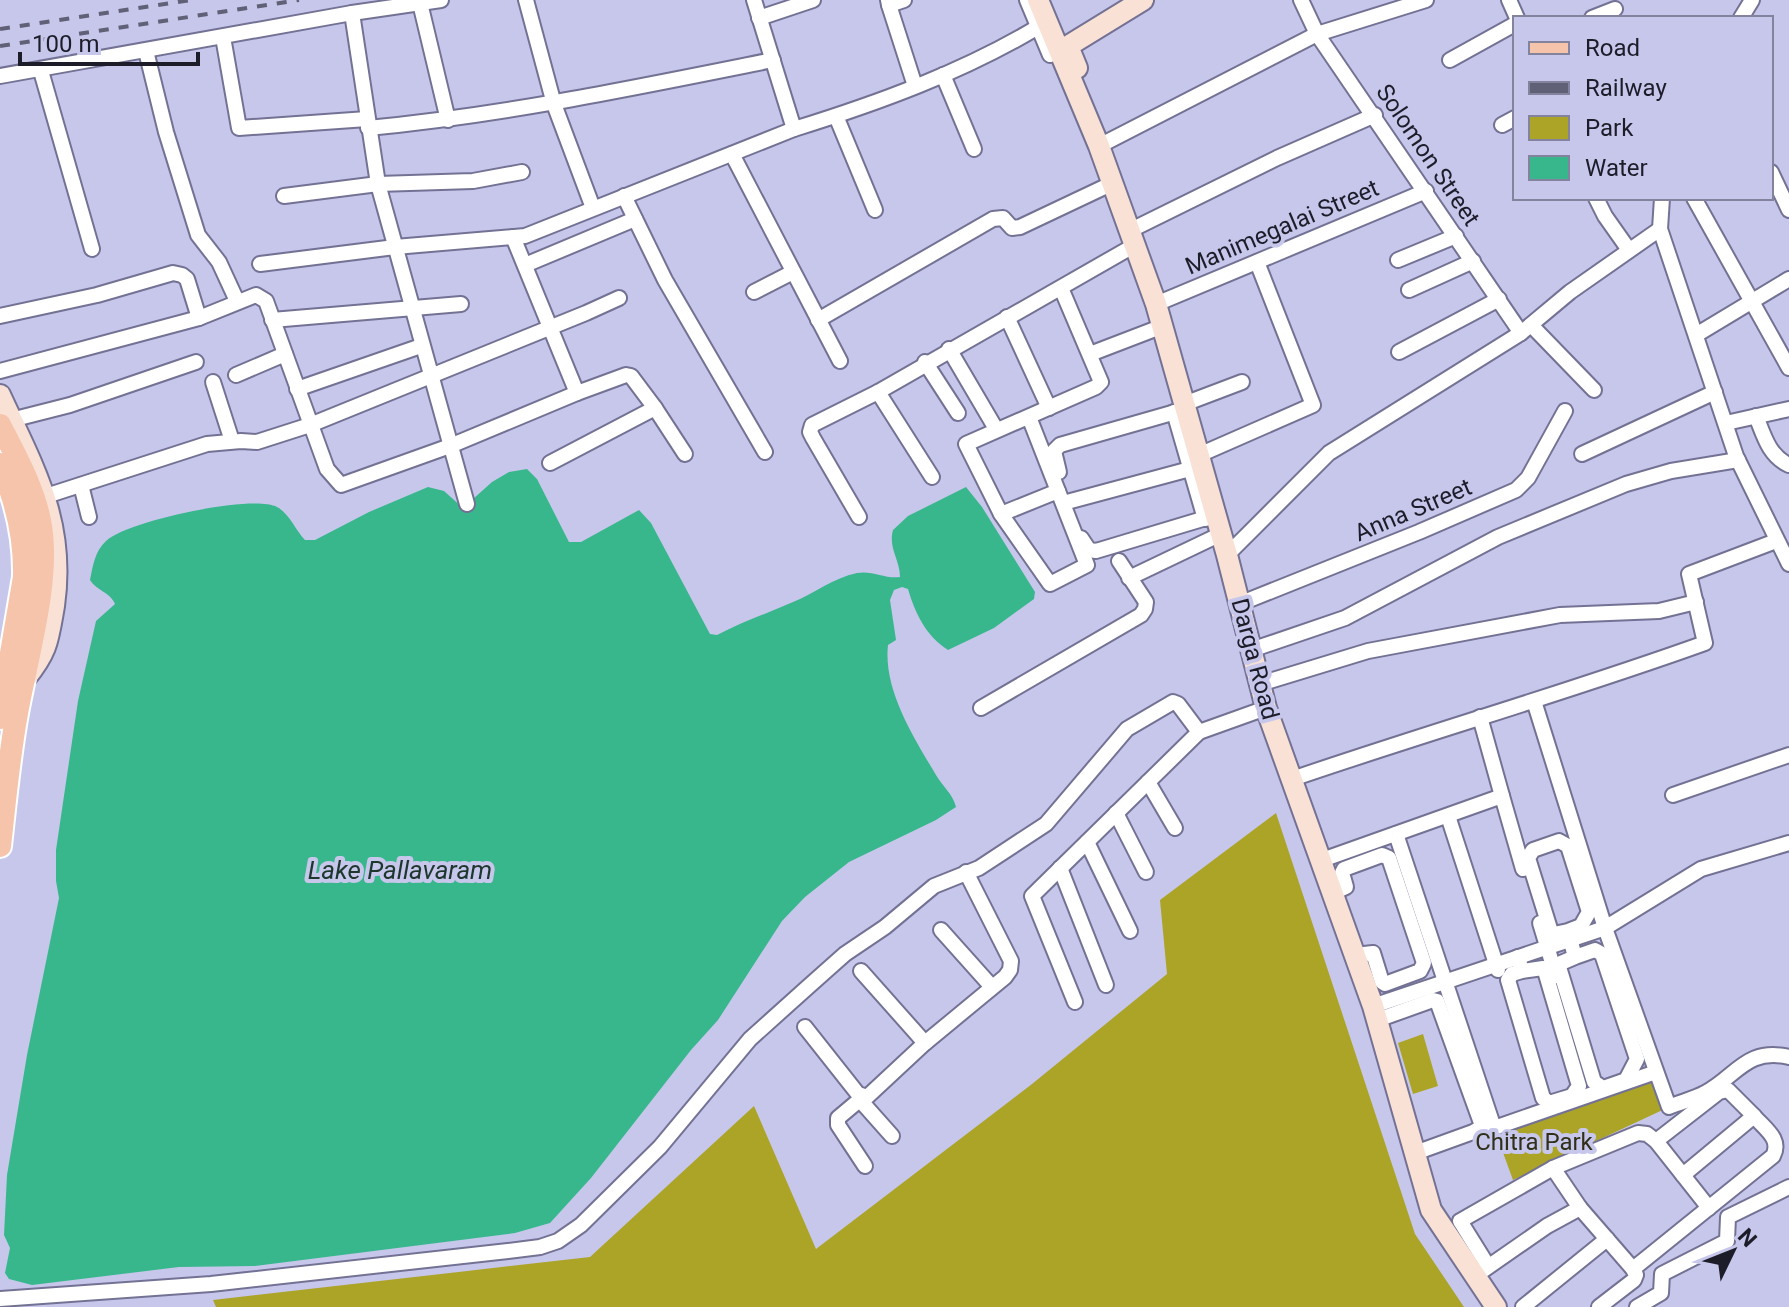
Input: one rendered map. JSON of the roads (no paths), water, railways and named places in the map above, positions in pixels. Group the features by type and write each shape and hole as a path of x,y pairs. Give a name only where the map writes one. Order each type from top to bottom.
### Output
{"main road":[{"path":"0,718 32,579 43,547 41,524 6,422"},
{"path":"0,464 11,488 32,579"},
{"path":"0,846 17,710 11,671"}],"street":[{"path":"0,76 441,0"},
{"path":"526,0 554,104 593,208"},
{"path":"754,0 794,129"},
{"path":"759,18 813,0"},
{"path":"1027,0 1067,96 1074,109 1087,117 1090,98 1048,0"},
{"name":"Darga Road","path":"1038,0 1099,146 1156,304 1195,462 1227,555 1266,708 1375,1013 1431,1210 1482,1271 1496,1307"},
{"path":"1068,46 1143,0"},
{"name":"Solomon Street","path":"1301,0 1317,34 1499,299 1526,329 1594,390"},
{"path":"1099,146 1317,34 1426,0"},
{"path":"894,2 915,86"},
{"path":"420,3 448,120"},
{"path":"352,13 378,184 467,504"},
{"path":"1450,60 1513,25"},
{"path":"260,264 395,247 525,236 794,129 943,75 1038,27"},
{"path":"223,37 239,128 448,120 554,104 773,60"},
{"path":"146,51 166,132 198,235 219,262 237,301"},
{"path":"41,71 92,249"},
{"path":"943,75 974,149"},
{"path":"859,517 810,432 812,425 878,392 925,362 1061,288 1133,237 1277,158 1375,115"},
{"path":"836,116 875,210"},
{"path":"732,154 840,361"},
{"path":"284,196 378,184 473,181 522,172"},
{"path":"1773,176 1789,210"},
{"path":"818,320 993,219 1003,218 1012,228 1020,227 1113,183"},
{"name":"Manimegalai Street","path":"1156,304 1426,191"},
{"path":"624,196 665,280 765,452"},
{"path":"1597,200 1629,250"},
{"path":"1662,200 1660,229 1738,460 1789,564"},
{"path":"1695,200 1789,368"},
{"path":"525,265 635,219"},
{"path":"1227,555 1329,453 1526,329 1570,292 1660,229"},
{"path":"1398,260 1456,236"},
{"path":"513,237 577,393"},
{"path":"1409,290 1473,261"},
{"path":"1001,514 1195,462 1313,405 1257,262"},
{"path":"754,292 793,272"},
{"path":"0,316 97,295 173,273 187,279 199,318"},
{"path":"1696,335 1789,279"},
{"path":"1061,288 1101,382 1096,387 966,444 1001,514 1050,584 1087,565 1062,497 1054,451 1060,445 1181,408 1242,382"},
{"path":"0,371 199,318 256,295 266,301 327,469 341,485 450,446 626,375 631,376 655,408 685,454"},
{"path":"46,496 207,444 257,442 310,425 619,298"},
{"path":"1399,352 1499,299"},
{"path":"272,320 461,304"},
{"path":"1007,317 1049,408"},
{"path":"1090,354 1163,326"},
{"path":"297,389 421,346"},
{"path":"949,349 996,429"},
{"path":"236,375 285,354"},
{"path":"6,422 70,405 196,362"},
{"path":"925,362 958,413"},
{"path":"213,382 232,441"},
{"path":"878,392 932,477"},
{"path":"1582,454 1715,392"},
{"path":"0,395 6,422 46,496 57,545 58,572 44,656 11,671"},
{"path":"550,463 655,408"},
{"path":"1726,423 1789,409"},
{"name":"Anna Street","path":"1239,604 1516,490 1528,478 1565,411"},
{"path":"1756,416 1768,447 1780,461 1789,465"},
{"path":"1029,417 1083,545 1089,550 1096,551 1214,523"},
{"path":"1251,650 1345,618 1498,537 1626,484 1671,471 1738,460"},
{"path":"81,485 89,517"},
{"path":"1129,578 1214,523"},
{"path":"1292,779 1705,643 1689,574 1776,541"},
{"path":"981,708 1141,615 1146,602 1119,561"},
{"path":"1260,684 1368,651 1560,615 1659,611 1696,602"},
{"path":"1534,701 1605,928 1669,1107 1706,1093 1744,1062 1774,1054 1789,1057"},
{"path":"0,1299 226,1283 540,1247 558,1241 581,1225 660,1147 750,1039 845,954 885,927 934,886 979,868 1046,824 1127,729 1173,702 1178,704 1199,732"},
{"path":"1075,1002 1032,896 1199,732 1266,708"},
{"path":"1480,717 1546,947 1594,1095"},
{"path":"1673,795 1789,755"},
{"path":"1148,782 1175,828"},
{"path":"1322,860 1502,796"},
{"path":"1116,813 1146,872"},
{"path":"1448,816 1544,1111"},
{"path":"1396,834 1494,1128 1656,1072"},
{"path":"1559,841 1568,846 1589,912 1588,918 1569,936 1551,932 1528,858 1533,850 1559,841"},
{"path":"1087,842 1130,931"},
{"path":"1375,1013 1445,981 1496,964 1520,964 1543,968 1579,1086 1572,1096 1549,1103 1543,1098 1508,980 1520,964 1569,936 1605,928 1701,869 1789,843"},
{"path":"1333,893 1346,887 1342,873 1344,869 1382,855 1389,858 1424,963 1420,971 1385,984 1373,953 1355,955"},
{"path":"1060,868 1106,985"},
{"path":"865,1166 838,1125 838,1118 870,1095 1010,970 1011,961 966,872"},
{"path":"941,930 992,987"},
{"path":"1569,936 1575,957"},
{"path":"1595,950 1602,954 1637,1059 1626,1080 1603,1088 1594,1082 1559,967 1575,957 1595,950"},
{"path":"861,971 925,1043"},
{"path":"1375,1013 1437,1001 1481,1123 1480,1128 1473,1132 1415,1153"},
{"path":"805,1027 892,1136"},
{"path":"1633,1269 1773,1156 1777,1148 1776,1141 1728,1090 1719,1092 1656,1141"},
{"path":"1683,1175 1754,1116"},
{"path":"1580,1208 1547,1226 1482,1271 1460,1221 1553,1168 1638,1133 1647,1134 1656,1141 1709,1208"},
{"path":"1553,1168 1580,1208 1636,1275 1634,1280 1599,1307"},
{"path":"1637,1307 1661,1293 1662,1274 1727,1241 1728,1217 1789,1187"},
{"path":"1523,1307 1607,1239"}],"water":[{"name":"Lake Pallavaram","path":"527,469 537,479 569,542 581,542 639,510 651,523 710,634 717,635 848,575 863,572 900,577 892,543 893,530 908,516 966,487 1035,592 1034,599 994,628 948,650 928,631 908,589 902,587 894,590 890,600 896,640 888,645 890,679 902,713 956,807 936,820 849,862 805,897 782,921 718,1020 591,1178 550,1223 515,1233 255,1266 179,1267 32,1285 9,1279 5,1273 10,1248 4,1235 7,1175 27,1055 59,898 56,850 78,701 96,621 115,604 90,580 99,549 118,533 138,525 190,512 243,504 277,507 305,540 315,540 369,512 428,487 444,491 463,508 492,482 509,472"}],"railway":[{"path":"0,29 191,0"},
{"path":"0,46 299,0"}],"park label":[{"name":"Chitra Park","path":"1534,1142"}]}
